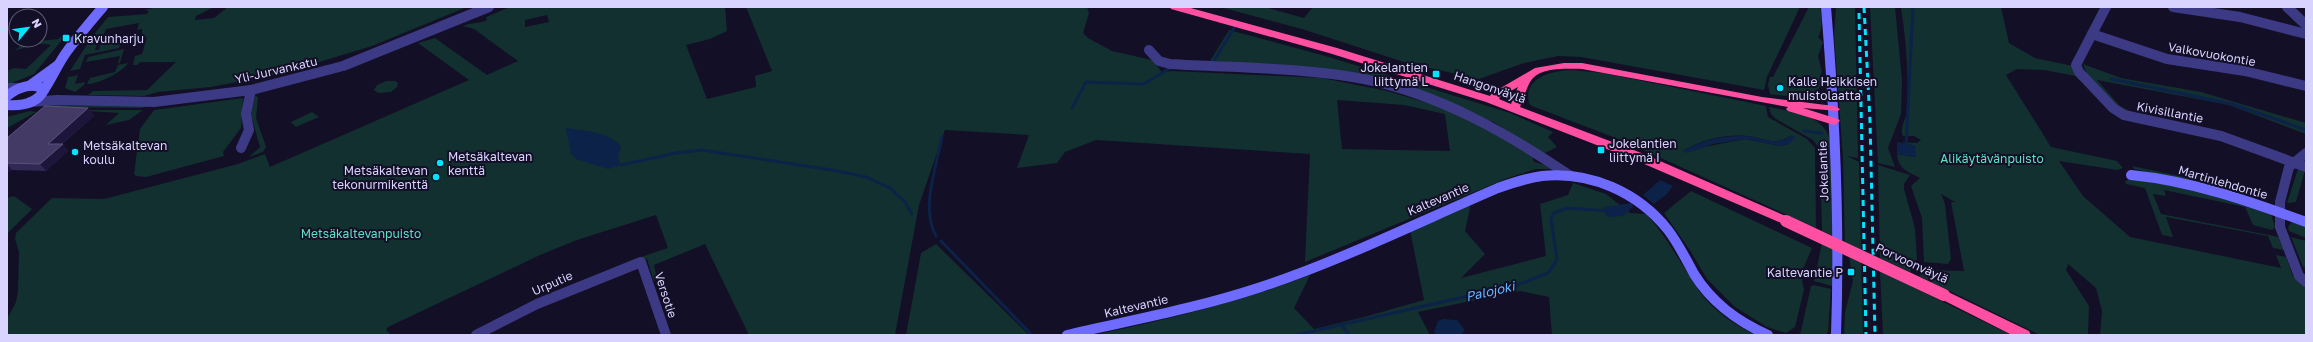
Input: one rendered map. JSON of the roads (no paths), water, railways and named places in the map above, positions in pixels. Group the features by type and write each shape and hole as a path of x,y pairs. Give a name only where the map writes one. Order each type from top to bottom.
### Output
{"highway":[{"name":"Hangonväylä","path":"1175,7 1325,48 1492,101 1680,174 1786,221"},
{"path":"1492,101 1496,95 1549,67 1582,66 1762,100 1834,110"},
{"path":"1514,109 1527,78"},
{"path":"1762,100 1834,122"},
{"name":"Porvoonväylä","path":"1786,221 1944,295 2024,335"}],"street":[{"path":"7,96 25,87 58,65 103,7"},
{"name":"Yli-Jurvankatu","path":"30,102 57,100 154,102 251,90 315,74 358,61 489,7"},
{"name":"Jokelantie","path":"1826,7 1838,185 1838,290 1836,335"},
{"name":"Kivisillantie","path":"2106,7 2076,65 2079,72 2118,112 2134,118 2221,136 2294,162"},
{"path":"2173,7 2240,17 2306,34"},
{"path":"2287,7 2306,25"},
{"name":"Valkovuokontie","path":"2092,34 2166,59 2245,71 2306,86"},
{"path":"1149,50 1159,61 1170,64 1333,74 1401,90 1446,105 1489,124 1569,176"},
{"path":"7,110 30,102 44,91 55,75 58,65"},
{"path":"7,88 40,86 44,91 57,100"},
{"path":"241,148 249,130 246,114 251,90"},
{"path":"7,105 18,106"},
{"path":"2306,153 2289,167 2280,200 2280,227 2299,276 2306,282"},
{"path":"2294,162 2306,167"},
{"name":"Martinlehdontie","path":"2131,175 2150,176 2194,186 2280,212 2306,222"},
{"name":"Kaltevantie","path":"1067,335 1214,302 1262,288 1498,188 1536,177 1569,176 1591,180 1620,190 1647,209 1668,230 1712,298 1740,321 1768,335"},
{"name":"Urputie","path":"476,335 521,311 579,285 641,262"},
{"name":"Versotie","path":"641,262 666,335"}],"water":[{"path":"566,128 595,132 615,141 621,146 618,158 621,165 608,169 576,159 571,154"},
{"path":"1792,135 1796,137 1789,144 1780,146 1745,139 1713,144 1687,153 1683,151 1705,141 1721,137 1745,136 1769,141 1780,141"},
{"path":"1897,142 1915,146 1916,157 1897,154"},
{"path":"1660,180 1673,186 1667,194 1654,204 1643,195"},
{"path":"1632,203 1633,207 1623,216 1607,217 1603,207"},
{"path":"1443,319 1457,320 1465,330 1461,335 1438,335 1434,332 1438,321"}],"waterway":[{"path":"1906,147 1913,7"},
{"path":"1212,64 1234,28"},
{"path":"1072,108 1086,82 1144,84 1170,68"},
{"path":"2111,79 2232,104 2306,130"},
{"path":"1804,131 1822,133"},
{"path":"936,236 931,225 929,213 931,187 942,137"},
{"path":"621,165 676,153 702,150 838,171 866,177 890,188 905,202 912,214"},
{"name":"Palojoki","path":"1342,325 1517,285 1548,273 1557,260 1551,219 1554,213 1568,208 1608,211"},
{"path":"941,241 1030,333"},
{"name":"Palojoki","path":"1296,335 1342,325"},
{"path":"1342,325 1349,335"}],"railway":[{"path":"1864,7 1870,121 1875,335"},
{"path":"1859,13 1866,335"}],"place":[{"name":"Kravunharju","path":"66,38"},
{"name":"Jokelantien liittymä L","path":"1436,74"},
{"name":"Kalle Heikkisen muistolaatta","path":"1780,88"},
{"name":"Jokelantien liittymä I","path":"1601,150"},
{"name":"Metsäkaltevan koulu","path":"75,152"},
{"name":"Metsäkaltevan kenttä","path":"440,163"},
{"name":"Metsäkaltevan tekonurmikenttä","path":"436,177"},
{"name":"Kaltevantie P","path":"1851,272"}],"park label":[{"name":"Alikäytävänpuisto","path":"1992,158"},
{"name":"Metsäkaltevanpuisto","path":"361,233"}]}
